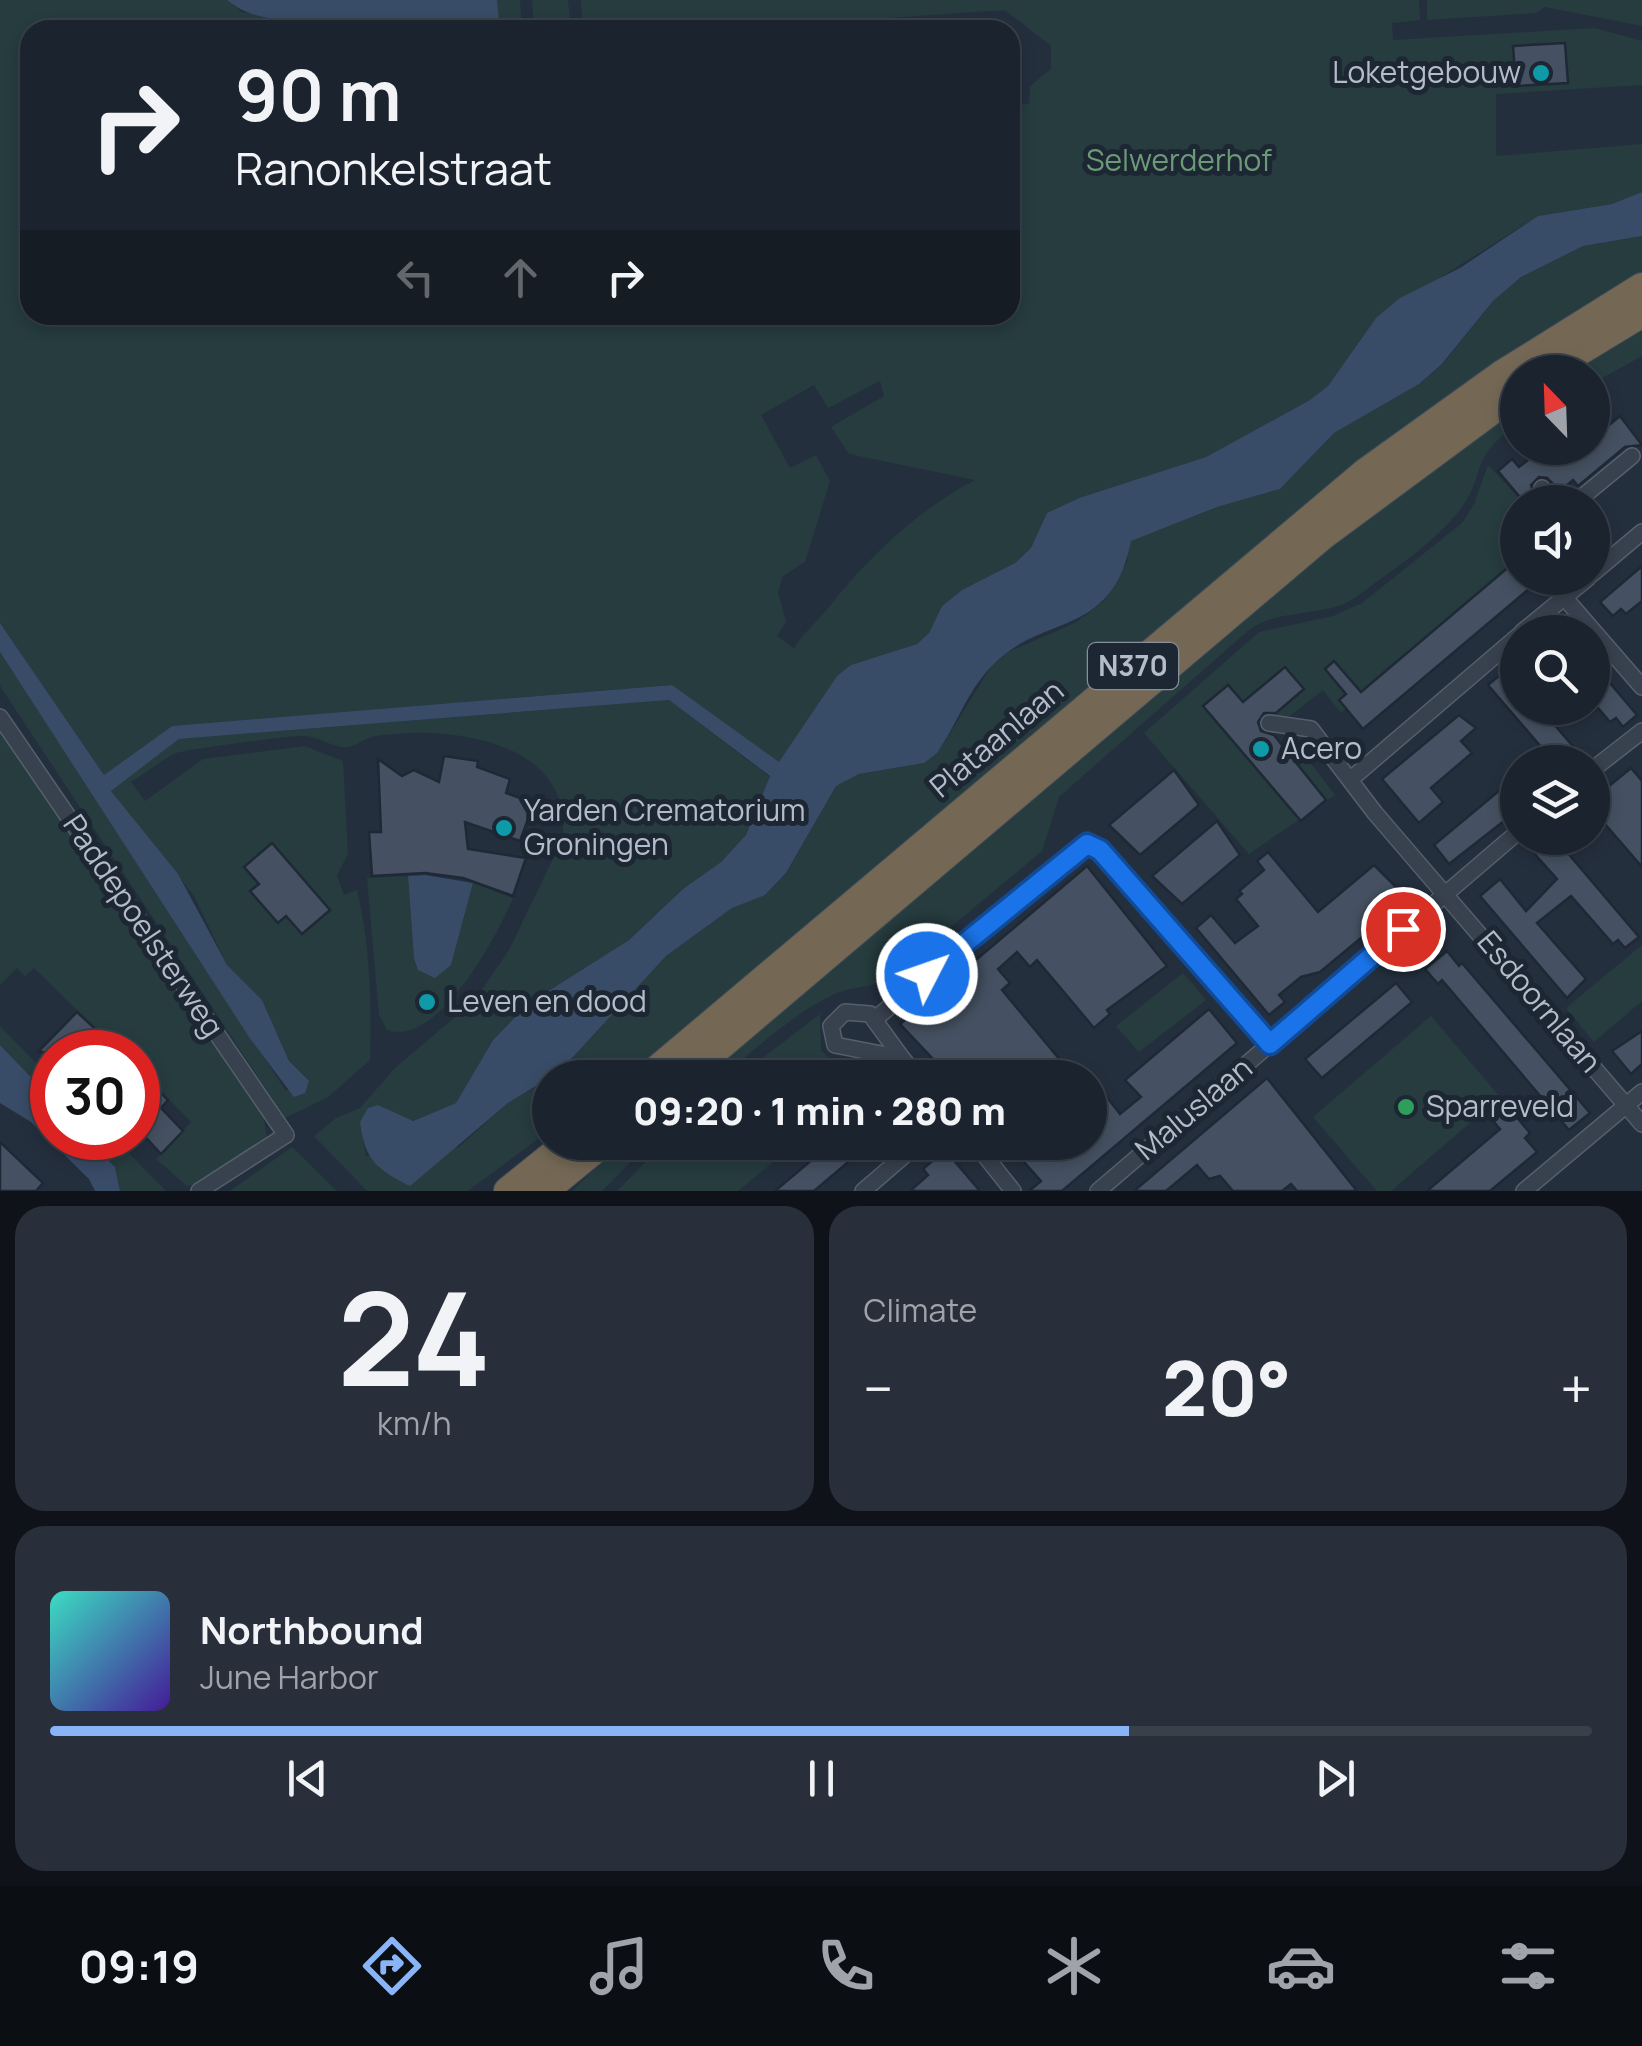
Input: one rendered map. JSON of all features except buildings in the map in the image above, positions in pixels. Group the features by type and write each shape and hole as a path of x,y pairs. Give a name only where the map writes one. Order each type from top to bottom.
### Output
{"highway":[{"name":"Plataanlaan","path":"668,1060 1366,472 1501,375 1642,288"},
{"path":"1573,355 1642,313"},
{"name":"Plataanlaan","path":"703,1060 1309,546 1500,403"},
{"path":"508,1191 547,1160"},
{"path":"544,1191 582,1160"}],"street":[{"path":"1597,485 1632,456"},
{"path":"1610,559 1642,532"},
{"path":"1543,615 1566,595"},
{"path":"1564,597 1642,688"},
{"path":"1351,779 1500,651"},
{"name":"Paddepoelsterweg","path":"0,717 286,1134 199,1191"},
{"name":"Esdoornlaan","path":"1269,723 1311,729 1642,1124"},
{"path":"1610,756 1642,731"},
{"path":"874,1019 980,928 1080,848 1091,844 1270,1044"},
{"name":"Maluslaan","path":"1098,1191 1500,847"},
{"path":"846,1012 864,1012 874,1019 902,1058 844,1051 832,1041 831,1026 846,1012"},
{"path":"1524,1191 1642,1092"},
{"path":"863,1191 899,1160"},
{"path":"988,1160 1013,1191"}],"green space":[{"name":"Selwerderhof","path":"0,0 227,0 241,12 317,20 20,20 20,325 1020,325 1020,105 1029,104 1030,86 1051,69 1051,46 1020,20 1005,10 860,20 582,20 581,0 1419,0 1420,20 1392,23 1393,40 1595,28 1642,41 1642,85 1496,94 1496,156 1642,144 1642,192 1612,204 1538,216 1376,318 1328,386 1310,400 1206,457 1079,498 1047,513 1031,548 1015,563 962,590 942,606 929,633 917,644 852,665 837,676 779,763 671,685 172,726 104,775 0,623","holes":["880,381 884,396 831,427 849,454 975,480 934,505 895,536 794,648 777,636 786,622 778,592 783,576 805,562 830,481 816,455 790,468 761,415 814,385 828,408"]},
{"path":"497,0 520,0 521,20 498,20"},
{"path":"532,0 568,0 570,20 533,20"},
{"path":"1427,0 1642,0 1642,26 1545,7 1536,13 1427,20"},
{"path":"1642,236 1642,271 1516,355 1500,355 1500,368 649,1060 569,1060 666,956 732,908 765,895 786,874 836,786 859,774 924,763 944,743 990,668 1008,652 1075,623 1104,601 1127,562 1130,541 1217,507 1280,489 1334,433 1419,384 1441,366 1493,301 1521,277 1583,246"},
{"path":"1642,325 1642,356 1610,374 1610,355 1593,355"},
{"path":"1500,416 1500,439 1485,456 1468,498 1425,545 1346,602 1276,618 1250,629 1059,797 1042,851 893,975 820,1002 743,1060 718,1060 1372,509"},
{"path":"1488,465 1507,485 1500,485 1500,578 1341,713 1323,690 1272,730 1280,745 1299,748 1335,795 1249,854 1144,733 1259,632 1333,616 1362,603 1462,523 1474,504"},
{"path":"0,652 286,1091 301,1074 289,1061 262,1000 227,965 194,896 111,791 179,739 669,700 770,777 746,835 721,862 683,889 629,940 528,1004 493,1040 456,1103 412,1121 394,1116 360,1122 366,1156 459,1147 508,1103 532,1089 532,1143 468,1191 367,1191 314,1136 336,1118 360,1108 394,1069 475,1000 509,950 562,840 561,807 549,780 529,760 502,746 438,733 405,733 372,737 348,747 304,736 183,751 131,782 145,801 203,759 305,746 343,761 348,854 337,875 344,895 357,890 365,931 370,1060 328,1097 285,1118 0,686"},
{"path":"0,727 263,1114 267,1138 201,1183 187,1186 157,1160 191,1122 160,1090 160,1030 97,1030 34,968 25,976 17,968 0,985"},
{"path":"408,876 414,958 451,965 473,883 513,898 480,961 445,1006 426,1022 406,1031 387,1030 379,1015 367,878"},
{"path":"1642,945 1642,1001 1594,1042 1566,1008"},
{"path":"1183,973 1206,1000 1139,1052 1116,1026"},
{"path":"820,1014 821,1050 832,1060 760,1060"},
{"name":"Sparreveld","path":"1431,1016 1500,1097 1391,1191 1377,1191 1313,1117"},
{"path":"0,1026 30,1057 30,1076 0,1045"},
{"path":"292,1147 337,1191 230,1191"},
{"path":"108,1160 136,1160 166,1191 120,1191 115,1167"},
{"path":"604,1160 632,1160 602,1191 572,1191"},
{"path":"647,1160 775,1160 738,1191 617,1191"}],"water":[{"path":"227,0 497,0 499,20 284,20 240,9"},
{"path":"1642,192 1642,236 1583,246 1521,277 1493,301 1441,365 1419,384 1334,433 1280,489 1217,507 1131,541 1121,573 1108,595 1072,621 1010,650 990,668 937,753 924,763 859,774 836,786 786,873 765,895 732,908 666,956 570,1060 532,1060 532,1088 508,1103 410,1186 381,1168 369,1154 360,1122 368,1108 378,1105 413,1121 456,1103 493,1040 528,1004 629,940 683,889 721,862 746,835 770,776 669,700 179,739 111,791 178,874 227,965 262,1000 289,1061 309,1081 305,1093 294,1097 249,1037 0,652 0,623 104,775 172,726 672,685 779,762 837,676 851,665 917,644 929,633 942,606 962,590 1015,563 1031,548 1047,513 1079,498 1206,457 1310,400 1328,386 1376,318 1400,298 1460,268 1538,216 1612,204"},
{"path":"408,876 473,883 451,965 435,978 418,970 414,958"},
{"path":"0,1045 30,1076 30,1121 0,1103"},
{"path":"70,1160 108,1160 115,1167 120,1191 95,1191"}],"place":[{"name":"Loketgebouw","path":"1541,73"},
{"name":"Acero","path":"1261,749"},
{"name":"Yarden Crematorium Groningen","path":"504,828"},
{"name":"Leven en dood","path":"427,1002"},
{"name":"Sparreveld","path":"1406,1107"}],"route":[{"path":"927,974 1087,844 1100,850 1270,1044 1403,929"}]}
